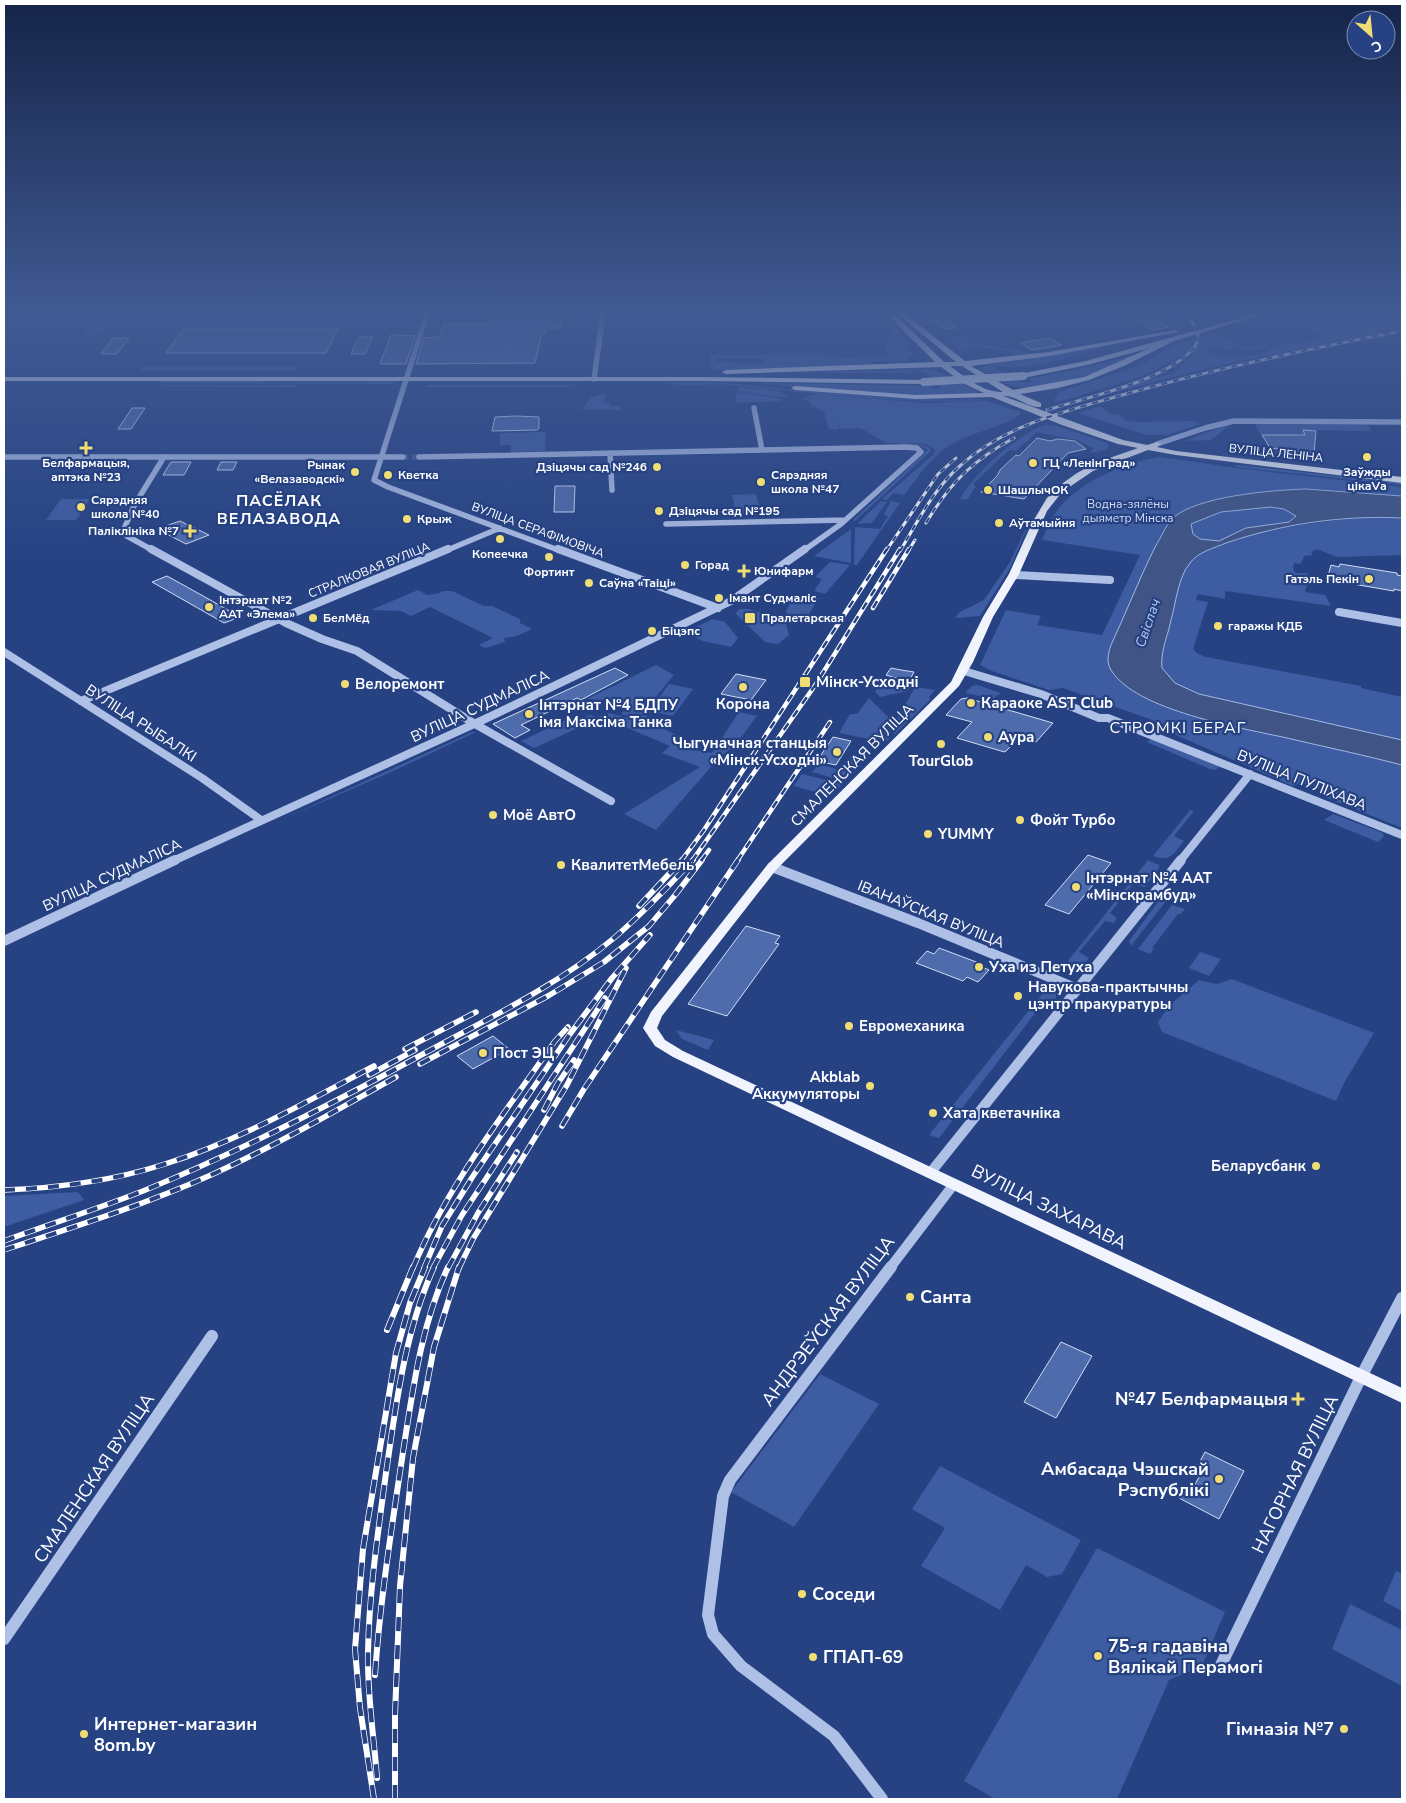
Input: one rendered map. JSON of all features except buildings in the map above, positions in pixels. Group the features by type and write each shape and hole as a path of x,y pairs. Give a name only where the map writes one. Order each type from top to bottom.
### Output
{"main road":[{"name":"ВУЛІЦА ЛЕНІНА","path":"1002,398 1065,423 1146,448 1228,461 1402,480"},
{"name":"ВУЛІЦА ЛЕНІНА","path":"1025,398 1077,419 1157,444 1221,455 1402,476"},
{"name":"СМАЛЕНСКАЯ ВУЛІЦА","path":"678,1054 656,1039 650,1028 652,1022 772,867 837,800 948,692 964,671 985,622 1014,575 1043,511 1060,489 1069,481 1091,469 1157,444"},
{"name":"ВУЛІЦА ЗАХАРАВА","path":"678,1054 1402,1396"}],"street":[{"path":"380,458 400,398"},
{"path":"419,457 762,450 754,408"},
{"path":"1157,444 1204,428 1234,421 1402,420"},
{"name":"ВУЛІЦА СУДМАЛІСА","path":"4,941 261,820 475,724 718,608 765,578 845,520 921,452 917,448 905,447 762,450"},
{"path":"610,453 612,490"},
{"path":"4,457 403,457"},
{"path":"164,457 132,508 123,531 127,536 280,619 322,639 357,651 382,664 475,724 611,800"},
{"name":"ВУЛІЦА СЕРАФІМОВІЧА","path":"380,458 374,478 378,483 718,608"},
{"path":"666,524 845,520"},
{"name":"СТРАЛКОВАЯ ВУЛІЦА","path":"81,701 500,528"},
{"path":"1014,575 1110,580"},
{"path":"1339,612 1402,623"},
{"name":"ВУЛІЦА РЫБАЛКІ","path":"4,652 202,778 261,820"},
{"name":"ВУЛІЦА ПУЛІХАВА","path":"964,671 1086,707 1108,718 1402,835"},
{"name":"ВУЛІЦА ПУЛІХАВА","path":"1041,694 1099,718 1108,718"},
{"path":"931,1172 1250,774"},
{"name":"ІВАНАЎСКАЯ ВУЛІЦА","path":"772,867 918,923 1078,989"},
{"name":"АНДРЭЕЎСКАЯ ВУЛІЦА","path":"882,1799 834,1736 741,1666 713,1634 708,1615 723,1496 730,1480 954,1184"},
{"name":"НАГОРНАЯ ВУЛІЦА","path":"1220,1667 1361,1377 1402,1298"},
{"name":"СМАЛЕНСКАЯ ВУЛІЦА","path":"4,1639 212,1336"}],"green space":[{"path":"590,398 605,398 603,403 610,403 610,406 619,406 623,410 582,410"},
{"path":"736,398 782,399 780,401 737,403"},
{"path":"865,398 923,403 986,401 1020,412 1020,415 969,436 944,449 931,461 904,495 893,493 887,500 882,499 934,454 935,450 922,443 887,443 860,428 841,429 837,417 840,429 829,429 824,411 812,406 809,401 800,399"},
{"path":"876,398 982,400 950,401"},
{"path":"1055,398 1071,398 1055,403"},
{"path":"1100,406 1111,414 1118,414 1125,420 1134,422 1194,421 1200,424 1167,435 1147,435 1078,413"},
{"path":"1255,424 1365,425 1369,426 1371,431 1303,430 1305,435 1261,435"},
{"path":"1045,425 1057,426 1107,443 1109,447 1105,450 1091,453 1093,448 1077,440 1037,432 1016,451 1009,450 973,484 976,486 968,499 960,500 985,467 997,456 1022,437"},
{"path":"1230,425 1211,440 1185,441 1210,431"},
{"path":"546,432 545,451 511,452 511,445 500,445 500,433"},
{"path":"894,444 920,444 931,451 854,522 853,520 928,450 920,445"},
{"name":"Водна-зялёны дыяметр Мінска","path":"1161,457 1236,468 1402,487 1402,496 1306,489 1272,491 1195,506 1180,513 1166,526 1111,645 1113,674 1129,688 1169,708 1214,722 1402,765 1402,828 1327,798 1321,790 1313,785 1298,784 1293,786 1162,729 1166,725 1063,688 1049,690 992,671 980,665 1006,610 1041,616 1037,625 1102,635 1140,555 1042,540 1056,512 1076,492 1118,468"},
{"path":"1237,465 1402,483 1402,485 1236,467"},
{"path":"756,494 761,513 736,514 732,495"},
{"path":"61,499 90,499 76,520 46,520"},
{"path":"881,501 887,502 872,523 857,524"},
{"path":"891,501 900,503 857,565 854,565 855,527 880,529 888,516 884,514"},
{"path":"1264,507 1284,509 1297,516 1289,522 1246,528 1219,541 1200,539 1193,535 1191,524 1221,512"},
{"path":"1359,518 1402,518 1402,555 1337,557 1317,549 1311,552 1313,555 1304,556 1301,564 1294,563 1295,573 1305,573 1319,581 1308,579 1305,592 1325,595 1331,606 1225,591 1225,599 1198,594 1196,600 1208,602 1193,649 1198,654 1206,657 1361,686 1361,688 1402,697 1402,740 1199,694 1175,683 1169,678 1162,668 1161,661 1178,590 1188,565 1200,554 1218,545 1267,531 1319,522"},
{"path":"1028,524 1009,570 980,616 955,618 960,612 984,600 1010,562"},
{"path":"851,529 851,563 814,556"},
{"path":"830,562 850,565 825,594 814,591 822,579 815,577"},
{"path":"418,590 427,595 452,591 484,606 492,606 520,619 520,623 532,629 517,636 504,638 505,642 485,648 479,645 493,638 430,607 411,616 401,611 371,610"},
{"path":"815,595 820,599 818,599 806,619 799,621 789,618 786,611 791,602"},
{"path":"740,609 748,609 785,620 789,635 778,644 765,642 735,613"},
{"path":"713,619 725,622 738,638 731,647 703,641 685,632"},
{"path":"656,665 674,675 641,715 673,722 669,725 621,714 627,709 627,705 622,701 587,699"},
{"path":"883,680 911,686 907,691 880,697 875,692"},
{"path":"669,684 693,689 673,716 649,711"},
{"path":"977,685 1001,693 992,699 965,693 972,686"},
{"path":"915,687 935,690 929,697 931,699 894,735 896,721"},
{"path":"869,698 891,720 889,739 884,742 839,733 850,714 857,714"},
{"path":"739,712 757,716 737,743 717,760 656,830 624,814 700,767 662,753 670,746 602,717 534,748 521,741 568,719 575,722 589,715 597,717 609,713 660,727 694,744 692,750 712,753"},
{"path":"472,732 476,732 391,772 283,819"},
{"path":"1151,739 1219,767 1215,770 1210,769 1147,742"},
{"path":"850,757 862,760 843,781 812,772 819,764 840,770"},
{"path":"802,774 842,784 830,796 794,786"},
{"path":"1190,810 1194,811 1174,836 1184,841 1177,850 1172,856 1164,858 1153,856"},
{"path":"1333,814 1383,833 1384,836 1378,842 1324,820"},
{"path":"1148,860 1159,865 1159,868 1145,887 1133,884 1110,913 1117,918 1114,923 1105,921 1079,952 1089,958 1078,971 1064,966"},
{"path":"1166,901 1131,946 1129,941 1158,902"},
{"path":"1172,905 1185,909 1181,914 1178,914 1152,948 1154,949 1150,954 1138,949"},
{"path":"1200,952 1221,959 1209,976 1189,968"},
{"path":"1232,979 1374,1033 1344,1083 1336,1101 1162,1032 1158,1022 1170,1005 1199,980 1217,984"},
{"path":"1050,984 1058,986 1060,991 1051,1006 1043,1003 939,1138 929,1135"},
{"path":"676,1030 714,1040 708,1050 682,1039"},
{"path":"78,1192 84,1200 4,1227 4,1196"},
{"path":"820,1374 879,1404 794,1527 731,1492"},
{"path":"940,1466 1081,1540 1062,1574 1047,1577 1026,1565 1000,1610 921,1566 945,1528 912,1509"},
{"path":"1097,1548 1225,1612 1202,1666 1169,1680 1117,1799 995,1799 964,1781"},
{"path":"1396,1571 1402,1574 1402,1611 1383,1601"},
{"path":"1350,1604 1402,1630 1402,1686 1332,1649"}],"water":[{"name":"Свіслач","path":"1306,489 1402,496 1402,518 1357,518 1313,522 1247,536 1202,553 1190,563 1180,583 1163,650 1162,668 1175,683 1199,694 1402,740 1402,765 1192,716 1143,697 1124,684 1109,667 1108,658 1111,645 1143,571 1165,528 1173,518 1184,510 1217,499","holes":["1271,507 1284,509 1296,516 1289,522 1246,528 1219,541 1200,539 1193,534 1191,524 1221,512"]}],"tunnel":[{"path":"403,457 419,457"}],"railway":[{"path":"1047,410 1089,398"},
{"path":"900,551 927,505 943,484 951,474 978,451 997,439 1037,421 1112,398"},
{"path":"926,523 944,496 974,464 1014,438"},
{"path":"886,551 938,474 956,458"},
{"path":"908,551 915,540"},
{"path":"681,861 704,830 887,549"},
{"path":"692,861 816,684 900,549"},
{"path":"873,608 909,549"},
{"path":"737,861 830,722"},
{"path":"701,861 709,850"},
{"path":"639,906 682,860"},
{"path":"4,1241 143,1191 250,1144 497,1015 545,987 614,938 693,860"},
{"path":"420,1064 548,996 604,962 649,926 702,860"},
{"path":"562,1126 584,1089 738,860"},
{"path":"424,1268 442,1226 473,1176 570,1034 612,978 650,935"},
{"path":"459,1268 473,1239 567,1085 626,968"},
{"path":"433,1268 462,1215 605,998"},
{"path":"405,1049 476,1012"},
{"path":"413,1268 442,1208 459,1179 555,1041 568,1027"},
{"path":"369,1075 415,1050"},
{"path":"544,1110 558,1083 574,1060"},
{"path":"4,1190 85,1183 145,1170 192,1155 297,1107 374,1066"},
{"path":"4,1250 135,1206 211,1175 282,1140 396,1077"},
{"path":"448,1268 478,1213 517,1152"},
{"path":"387,1330 413,1267"},
{"path":"374,1799 360,1708 355,1649 363,1549 396,1353 410,1303 425,1267"},
{"path":"377,1778 368,1668 374,1563 403,1368 416,1316 434,1267"},
{"path":"375,1675 387,1563 419,1358 431,1312 448,1267"},
{"path":"395,1799 395,1715 400,1586 413,1458 434,1347 459,1267"}],"place":[{"name":"Белфармацыя, аптэка №23","path":"86,448"},
{"name":"Заўжды цікаVа","path":"1367,457"},
{"name":"ГЦ «ЛенінГрад»","path":"1033,463"},
{"name":"Дзіцячы сад №246","path":"657,467"},
{"name":"Рынак «Велазаводскі»","path":"355,472"},
{"name":"Кветка","path":"388,475"},
{"name":"Сярэдняя школа №47","path":"761,482"},
{"name":"ШашлычОК","path":"988,490"},
{"name":"Сярэдняя школа №40","path":"81,507"},
{"name":"Дзіцячы сад №195","path":"659,511"},
{"name":"Крыж","path":"407,519"},
{"name":"Аўтамыйня","path":"999,523"},
{"name":"Паліклініка №7","path":"190,531"},
{"name":"Копеечка","path":"500,539"},
{"name":"Фортинт","path":"549,557"},
{"name":"Горад","path":"685,565"},
{"name":"Юнифарм","path":"744,571"},
{"name":"Гатэль Пекін","path":"1369,579"},
{"name":"Саўна «Таіці»","path":"589,583"},
{"name":"Імант Судмаліс","path":"719,598"},
{"name":"Інтэрнат №2 ААТ «Элема»","path":"209,607"},
{"name":"БелМёд","path":"313,618"},
{"name":"Пралетарская","path":"750,618"},
{"name":"гаражы КДБ","path":"1218,626"},
{"name":"Біцэпс","path":"652,631"},
{"name":"Мінск-Усходні","path":"805,682"},
{"name":"Велоремонт","path":"345,684"},
{"name":"Корона","path":"743,687"},
{"name":"Караоке AST Club","path":"971,703"},
{"name":"Інтэрнат №4 БДПУ імя Максіма Танка","path":"529,714"},
{"name":"Аура","path":"988,737"},
{"name":"TourGlob","path":"941,744"},
{"name":"Чыгуначная станцыя «Мінск-Усходні»","path":"837,752"},
{"name":"Моё АвтО","path":"493,815"},
{"name":"Фойт Турбо","path":"1020,820"},
{"name":"YUMMY","path":"928,834"},
{"name":"КвалитетМебель","path":"561,865"},
{"name":"Інтэрнат №4 ААТ «Мінскрамбуд»","path":"1076,887"},
{"name":"Уха из Петуха","path":"979,967"},
{"name":"Навукова-практычны цэнтр пракуратуры","path":"1018,996"},
{"name":"Евромеханика","path":"849,1026"},
{"name":"Пост ЭЦ","path":"483,1053"},
{"name":"Akblab Аккумуляторы","path":"870,1086"},
{"name":"Хата кветачніка","path":"933,1113"},
{"name":"Беларусбанк","path":"1316,1166"},
{"name":"Санта","path":"910,1297"},
{"name":"№47 Белфармацыя","path":"1298,1399"},
{"name":"Амбасада Чэшскай Рэспублікі","path":"1219,1479"},
{"name":"Соседи","path":"802,1594"},
{"name":"75-я гадавіна Вялікай Перамогі","path":"1098,1656"},
{"name":"ГПАП-69","path":"813,1657"},
{"name":"Гімназія №7","path":"1344,1729"},
{"name":"Интернет-магазин 8om.by","path":"84,1734"}],"district":[{"name":"ПАСЁЛАК ВЕЛАЗАВОДА","path":"279,510"},
{"name":"СТРОМКІ БЕРАГ","path":"1178,728"}]}
